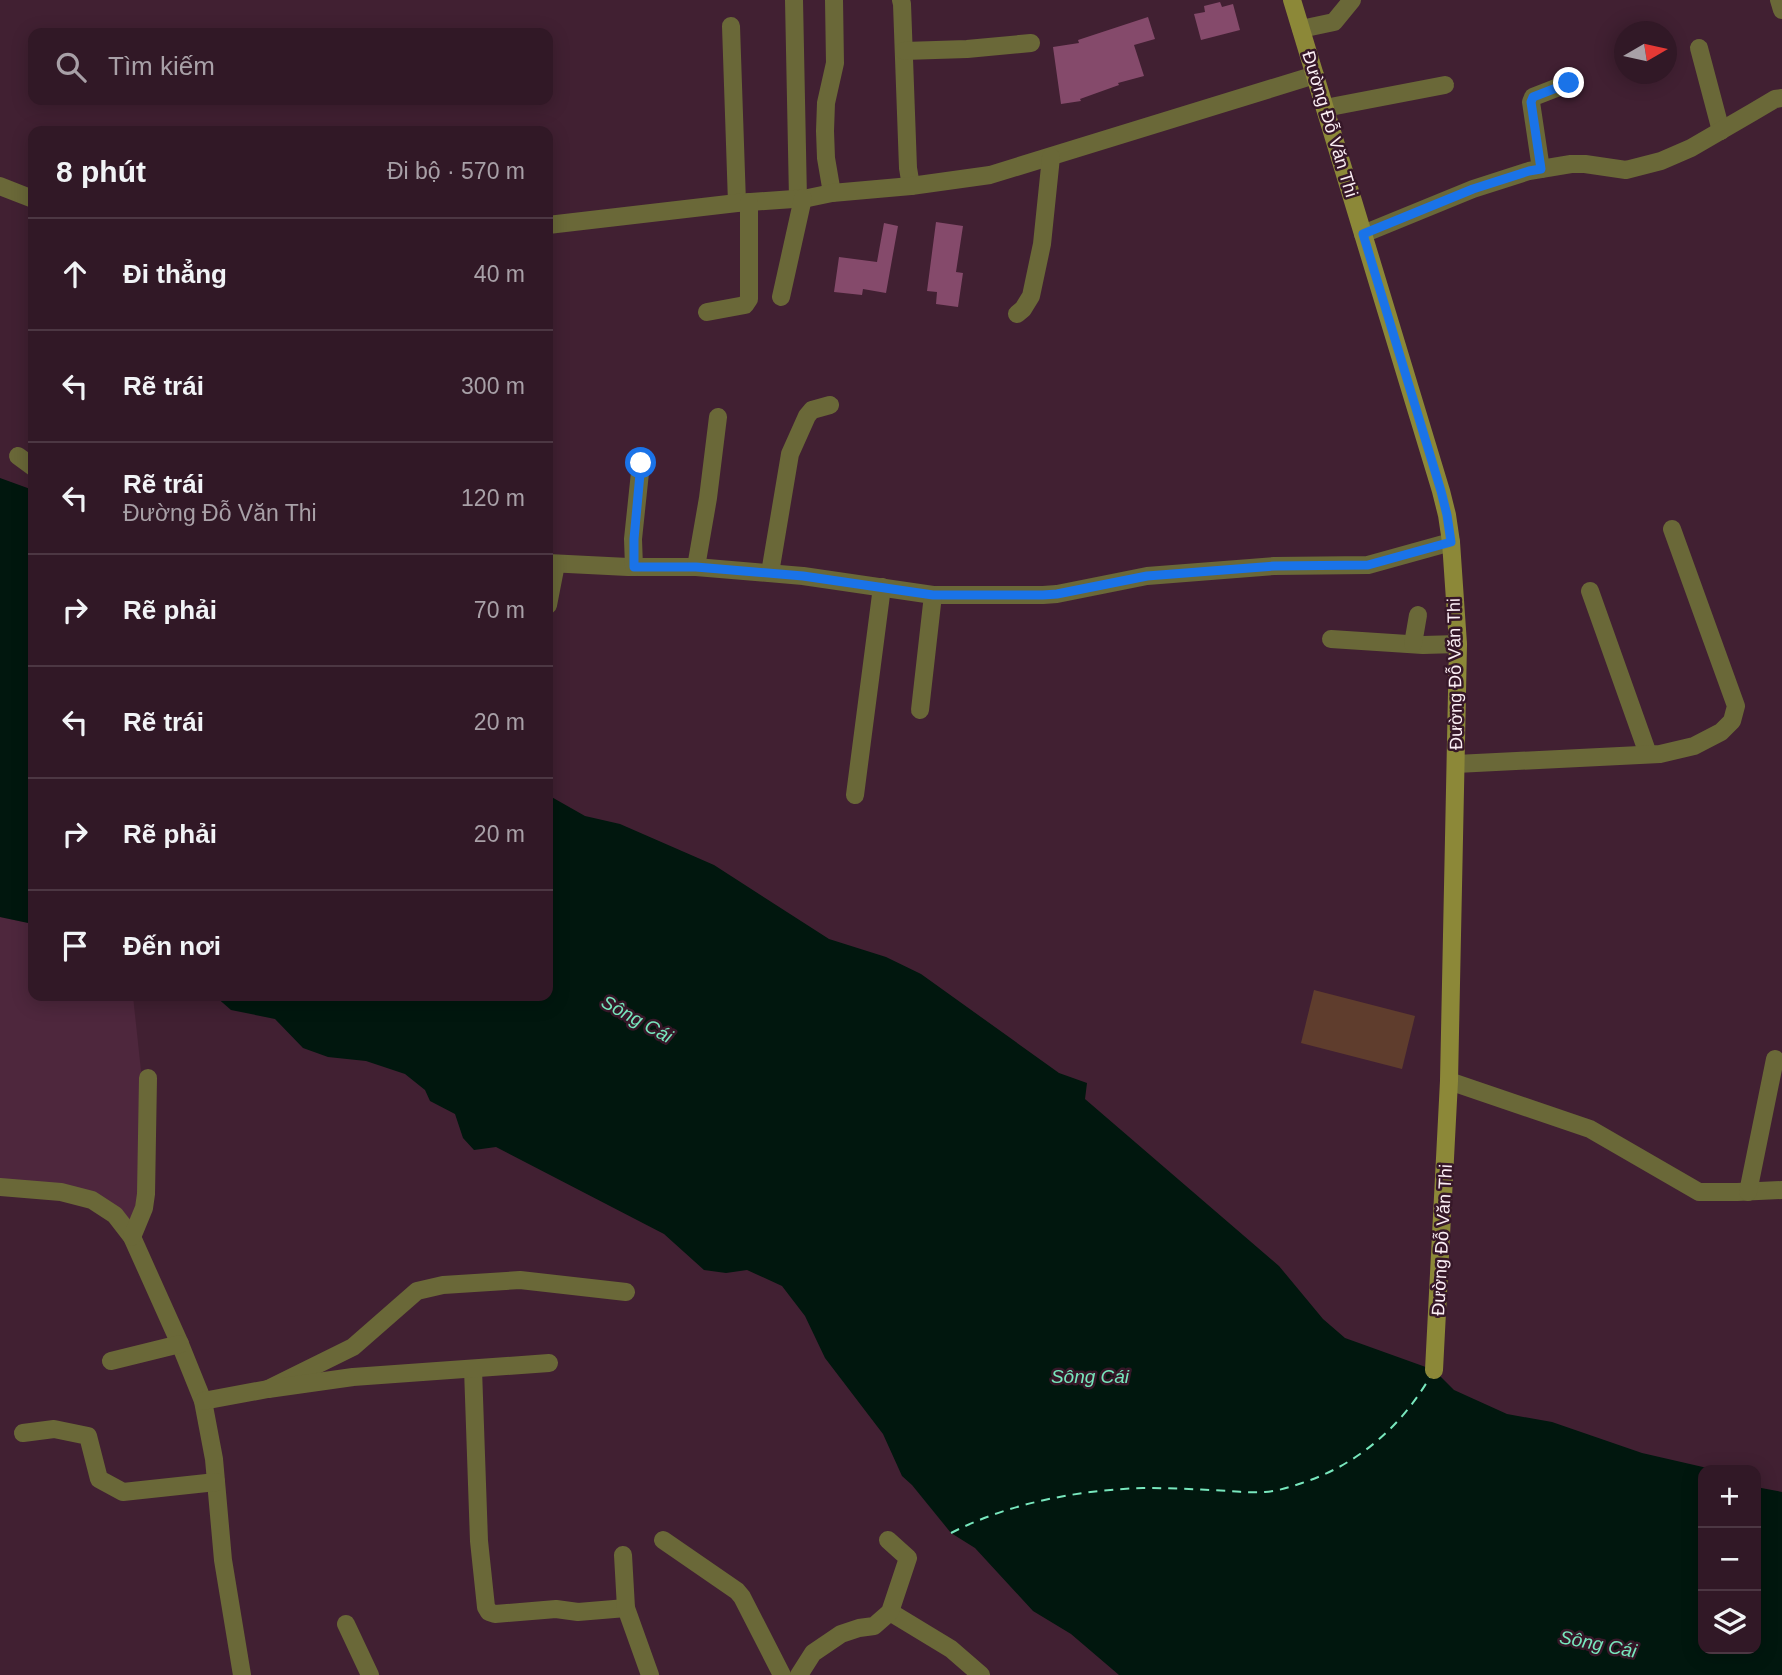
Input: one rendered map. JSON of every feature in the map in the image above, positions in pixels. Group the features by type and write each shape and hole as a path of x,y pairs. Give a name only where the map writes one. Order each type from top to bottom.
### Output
{"street":[{"path":"780,297 800,199 794,0"},
{"path":"832,193 826,158 825,103 835,63 834,0"},
{"path":"901,0 911,186"},
{"name":"Đường Đỗ Văn Thi","path":"1293,0 1441,491 1451,542 1458,644 1456,764 1449,1081 1434,1370"},
{"path":"1301,29 1334,22 1352,0"},
{"path":"1779,0 1782,10"},
{"path":"707,312 745,305 748,299 730,26"},
{"path":"904,51 967,50 1031,43"},
{"path":"1699,48 1721,131"},
{"path":"553,224 743,202 800,199 990,175 1315,75"},
{"path":"1541,169 1531,102 1533,97 1569,83"},
{"path":"1325,108 1445,85"},
{"path":"1363,234 1473,189 1529,171 1571,164 1619,170 1661,161 1691,148 1782,97"},
{"path":"1017,314 1031,296 1042,244 1051,157"},
{"path":"0,186 28,197"},
{"path":"770,573 790,454 807,416 812,410 830,405"},
{"path":"696,567 718,417"},
{"path":"634,567 641,463"},
{"path":"1456,764 1660,754 1694,746 1721,732 1732,721 1736,706 1672,529"},
{"path":"553,564 696,567 770,573 933,595 1043,595 1147,576 1274,566 1368,565 1451,542"},
{"path":"855,795 882,587"},
{"path":"1590,591 1648,754"},
{"path":"920,710 933,595"},
{"path":"1413,644 1418,615"},
{"path":"1331,639 1423,645 1458,644"},
{"path":"1748,1192 1775,1059"},
{"path":"132,1237 144,1208 146,1194 148,1078"},
{"path":"1449,1081 1590,1129 1699,1192 1782,1190"},
{"path":"0,1187 61,1192 92,1200 115,1215 132,1237 203,1401 214,1459 223,1560 242,1675"},
{"path":"268,1389 353,1348 417,1291 443,1285 520,1280 626,1293"},
{"path":"111,1361 180,1344"},
{"path":"203,1401 353,1377 549,1363"},
{"path":"472,1368 479,1542 486,1607 489,1612 495,1614 556,1609 578,1612 626,1608"},
{"path":"23,1433 54,1429 88,1436 99,1479 123,1492 216,1482"},
{"path":"663,1540 737,1591 782,1675"},
{"path":"799,1675 813,1653 841,1634 874,1626 890,1612 908,1558 887,1540"},
{"path":"623,1555 626,1608 650,1675"},
{"path":"890,1612 951,1649 981,1675"},
{"path":"346,1624 370,1675"}],"shaded area":[{"path":"0,917 28,923 28,1001 134,1001 142,1080 138,1203 130,1224 120,1211 0,1181"},
{"path":"1314,990 1415,1016 1402,1069 1301,1043"}],"water":[{"path":"0,478 28,488 28,923 0,917"},
{"name":"Sông Cái","path":"553,798 585,816 620,824 714,865 829,939 886,957 921,974 1059,1073 1087,1083 1085,1099 1279,1266 1323,1319 1345,1338 1434,1370 1454,1390 1507,1414 1552,1422 1642,1453 1698,1466 1698,1654 1761,1654 1761,1488 1782,1492 1782,1675 1119,1675 1071,1634 1033,1611 975,1548 951,1533 902,1476 883,1434 825,1358 805,1316 782,1286 747,1270 726,1273 704,1270 664,1234 496,1147 474,1150 463,1138 455,1114 430,1101 425,1090 405,1074 366,1061 328,1057 303,1048 275,1019 231,1010 221,1001 553,1001"}],"building":[{"path":"1220,2 1222,7 1233,4 1240,30 1201,40 1194,14 1205,12 1204,6"},
{"path":"1148,17 1155,39 1134,45 1144,76 1118,83 1119,85 1080,99 1081,101 1061,104 1053,47 1079,43 1078,40"},
{"path":"936,222 963,226 956,272 963,273 958,307 936,304 937,292 927,291"},
{"path":"884,223 898,226 886,293 863,289 862,295 834,292 839,257 877,262"}],"ferry route":[{"path":"951,1533 1020,1506 1069,1495 1143,1488 1258,1492 1275,1491 1297,1484 1341,1466 1376,1442 1406,1412 1430,1377"}],"route":[{"path":"641,463 634,567 696,567 803,576 933,595 1043,595 1147,576 1274,566 1368,565 1451,542 1441,491 1363,234 1473,189 1541,169 1531,102 1533,97 1569,83"}]}
